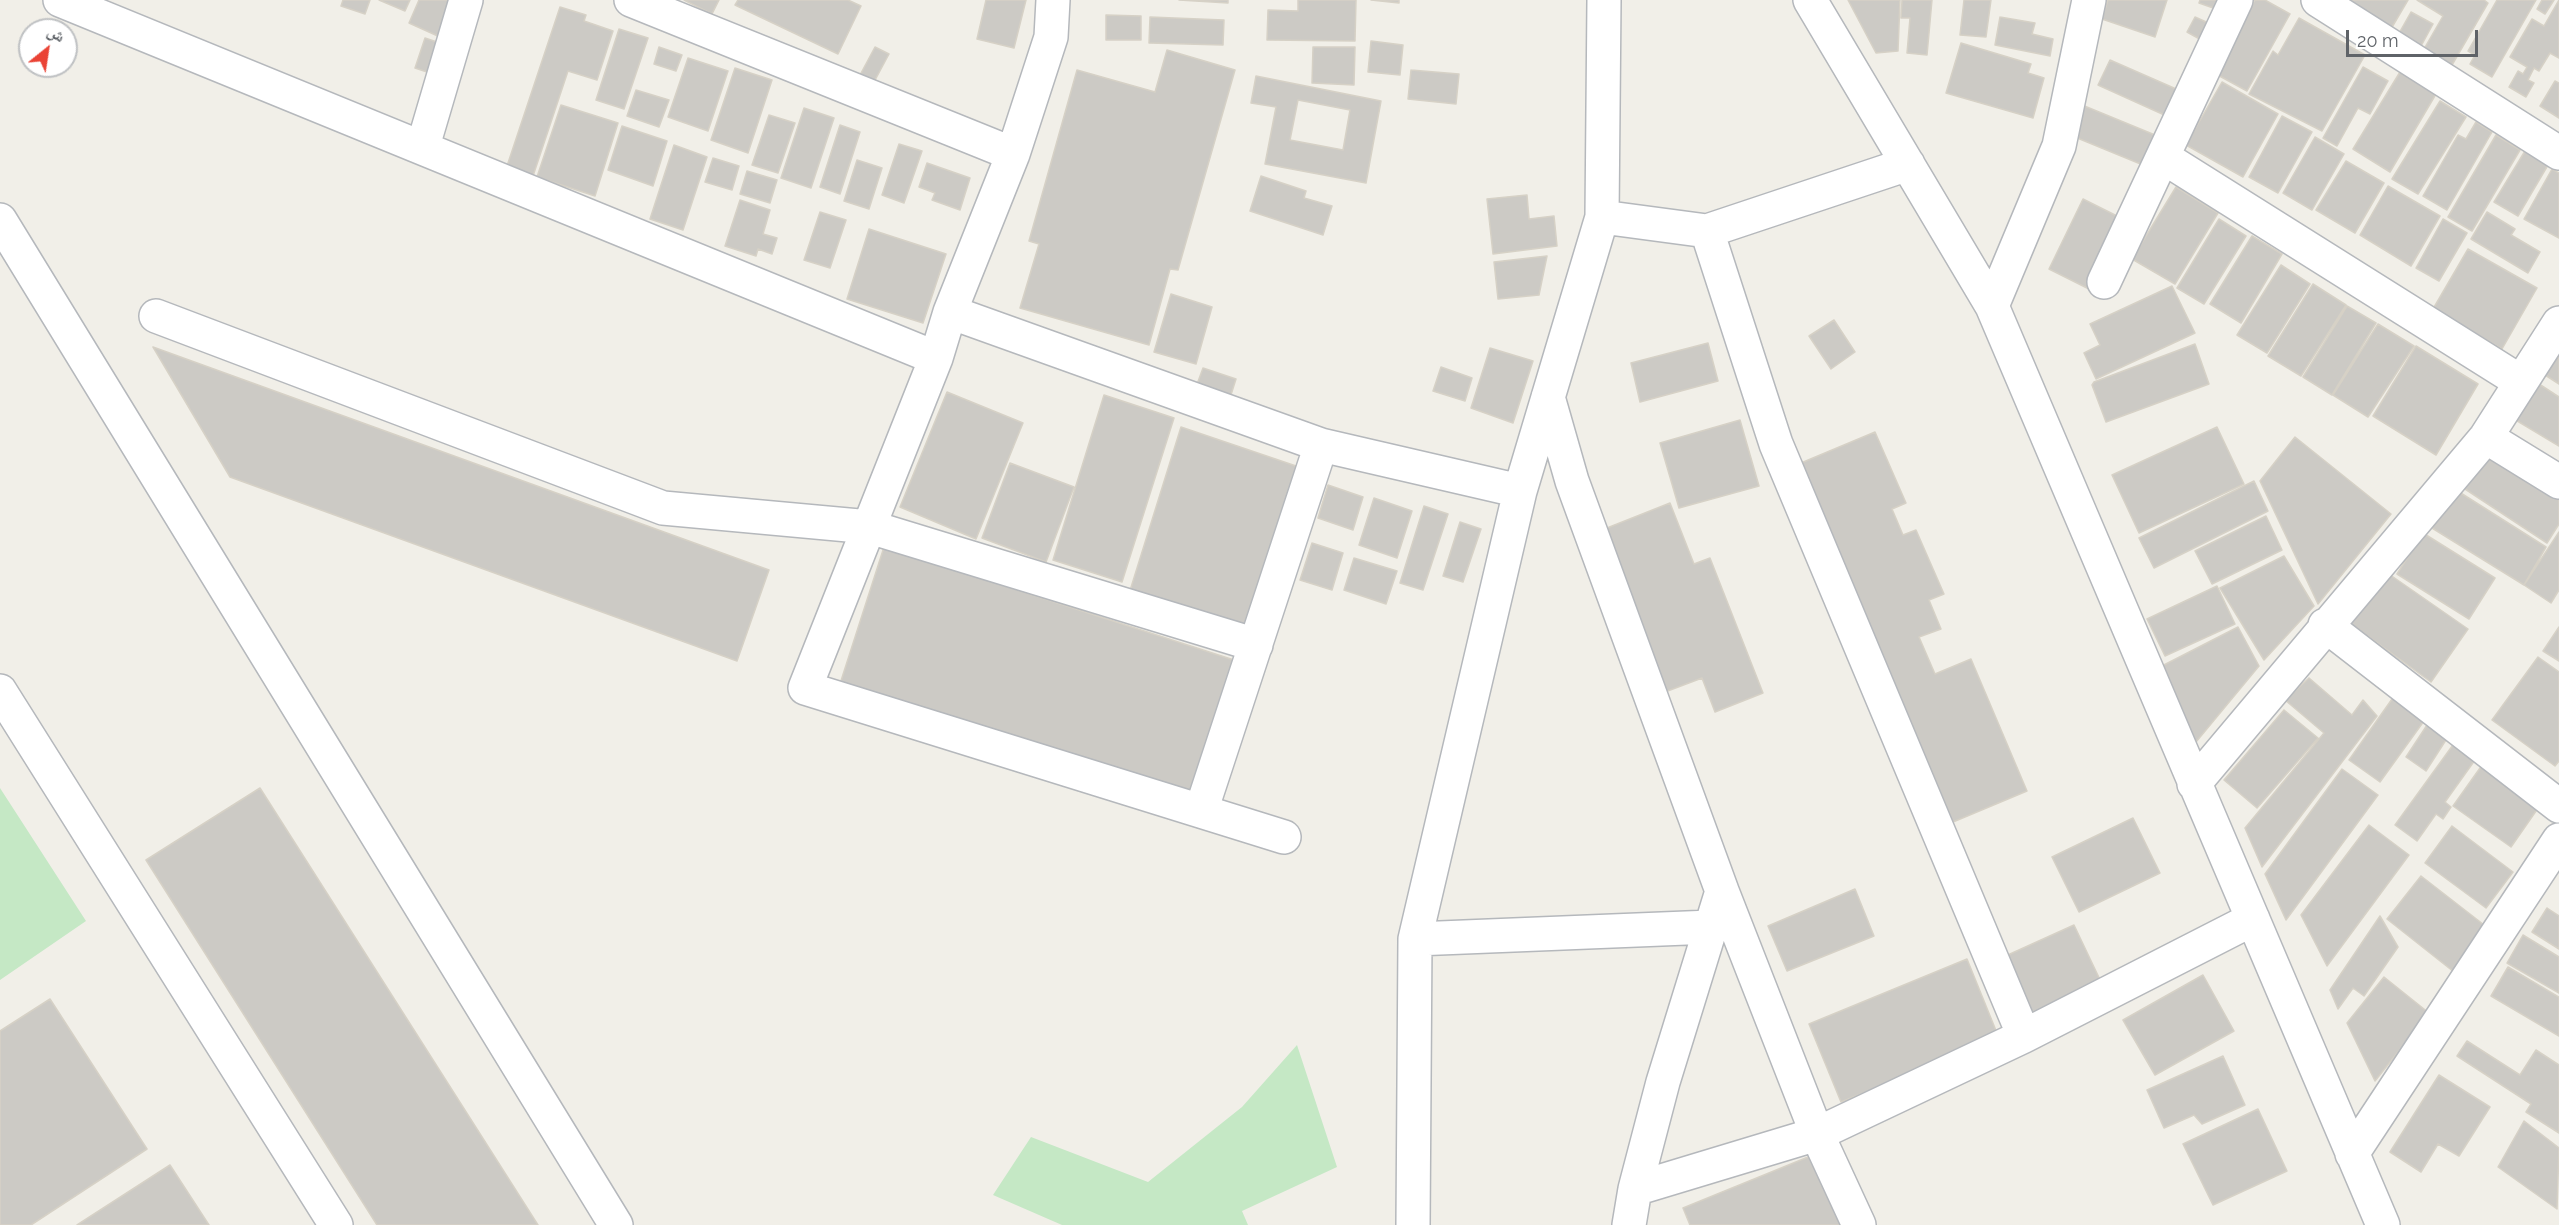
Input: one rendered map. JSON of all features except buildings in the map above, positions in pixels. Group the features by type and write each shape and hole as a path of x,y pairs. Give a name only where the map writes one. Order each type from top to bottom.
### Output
{"street":[{"path":"60,0 423,146 936,358"},
{"path":"423,146 466,0"},
{"path":"631,0 1013,154"},
{"path":"1053,0 1051,37 1013,154 950,312 936,358 805,688 1284,837"},
{"path":"1413,1225 1415,939 1520,491 1602,217 1604,0"},
{"path":"1810,0 1992,306 2383,1225"},
{"path":"1992,306 2059,146 2089,0"},
{"path":"2104,282 2236,0"},
{"path":"2318,0 2559,153"},
{"path":"2163,157 2521,382"},
{"path":"1602,217 1707,231 1908,164"},
{"path":"0,220 616,1225"},
{"path":"1707,231 1776,444 2024,1036"},
{"path":"950,312 1321,445 1520,491"},
{"path":"156,316 663,508 870,527 1256,645"},
{"path":"2194,783 2486,436 2559,323"},
{"path":"1548,397 1572,481 1722,891 1817,1134 1859,1225"},
{"path":"2486,436 2559,482"},
{"path":"1201,811 1321,445"},
{"path":"2325,625 2559,806"},
{"path":"0,692 336,1225"},
{"path":"2352,1154 2559,840"},
{"path":"1629,1225 1635,1189 1664,1082 1722,891"},
{"path":"1635,1189 1817,1134 2024,1036 2253,919"},
{"path":"1415,939 1711,927"}],"green space":[{"path":"0,788 86,921 0,980"},
{"path":"1297,1045 1337,1167 1242,1211 1248,1225 1062,1225 993,1195 1031,1137 1148,1182 1242,1107"}]}
